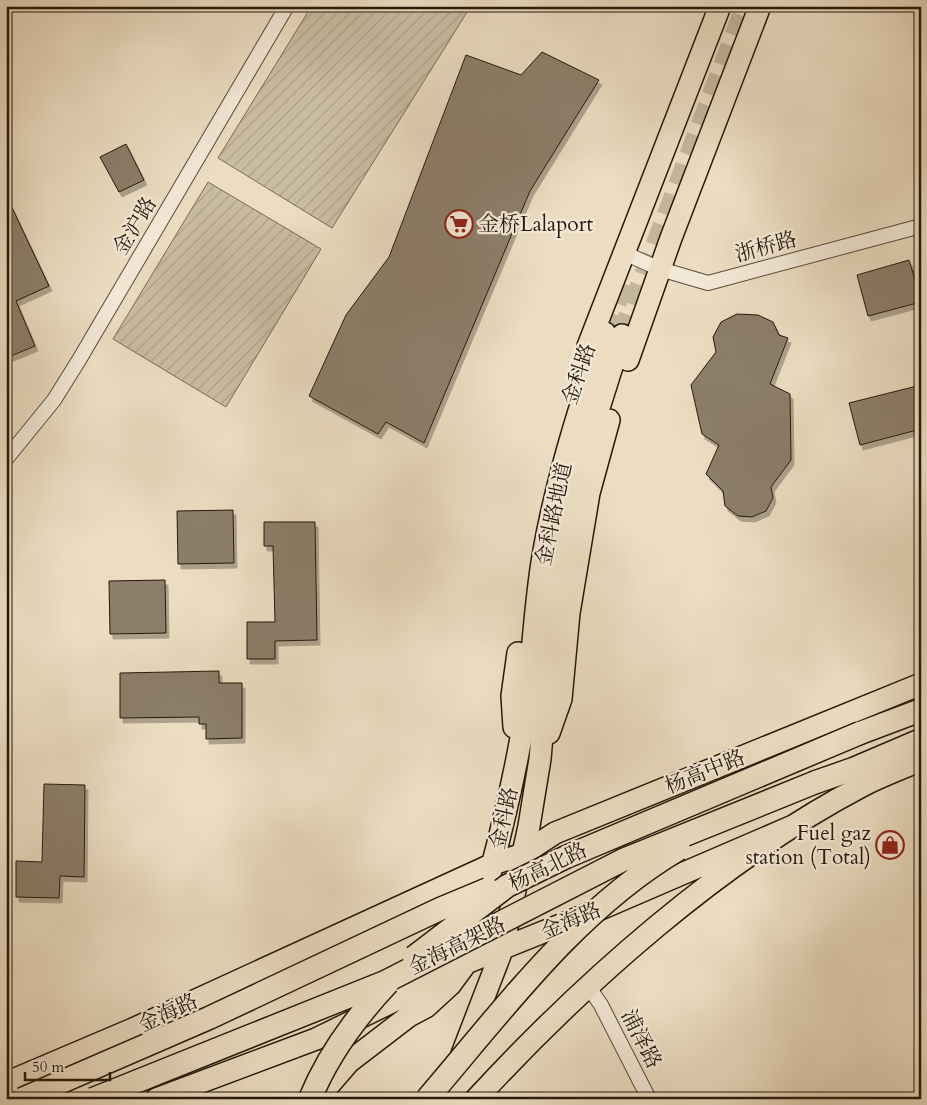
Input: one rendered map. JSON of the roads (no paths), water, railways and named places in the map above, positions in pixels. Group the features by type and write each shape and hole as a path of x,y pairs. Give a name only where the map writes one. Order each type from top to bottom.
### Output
{"highway":[{"name":"杨高北路","path":"310,1099 331,1058 373,999 411,959 507,886 566,857 921,710"},
{"path":"427,1099 574,932 659,860 690,842 816,782 854,769 921,740"},
{"name":"金海高架路","path":"93,1099 385,982 624,860 816,782"},
{"name":"金海高架路","path":"22,1099 209,1018 440,909 566,857"}],"main road":[{"name":"金科路","path":"517,760 512,696 532,546 569,400 720,6"},
{"name":"金科路","path":"502,950 523,854 540,759 561,699 569,613 589,493 620,385 660,269 760,6"},
{"name":"金科路地道","path":"536,697 537,600 550,520 576,419 614,334"},
{"name":"杨高中路","path":"492,864 523,854 555,833 921,684"},
{"name":"金科路","path":"536,697 540,759"},
{"name":"金科路","path":"467,962 502,830 517,760 536,697"},
{"path":"476,1099 592,993 638,942 722,876 793,826 863,786 921,760"},
{"name":"金海路","path":"156,1099 316,1039 402,997 441,973 502,950 793,826"},
{"name":"金海路","path":"6,1083 133,1029 492,864"},
{"path":"440,1099 464,1050 502,950"},
{"path":"317,1099 349,1062 408,1016 426,1007 450,985 467,962"}],"street":[{"name":"金沪路","path":"6,459 54,400 286,6"},
{"name":"浙桥路","path":"624,253 660,269 708,283 921,226"},
{"name":"浦泽路","path":"592,993 649,1099"}],"tunnel":[{"path":"622,335 746,6"},
{"path":"605,333 625,279"}],"place":[{"name":"金桥Lalaport","path":"459,224"},
{"name":"Fuel gaz station (Total)","path":"890,845"}]}
